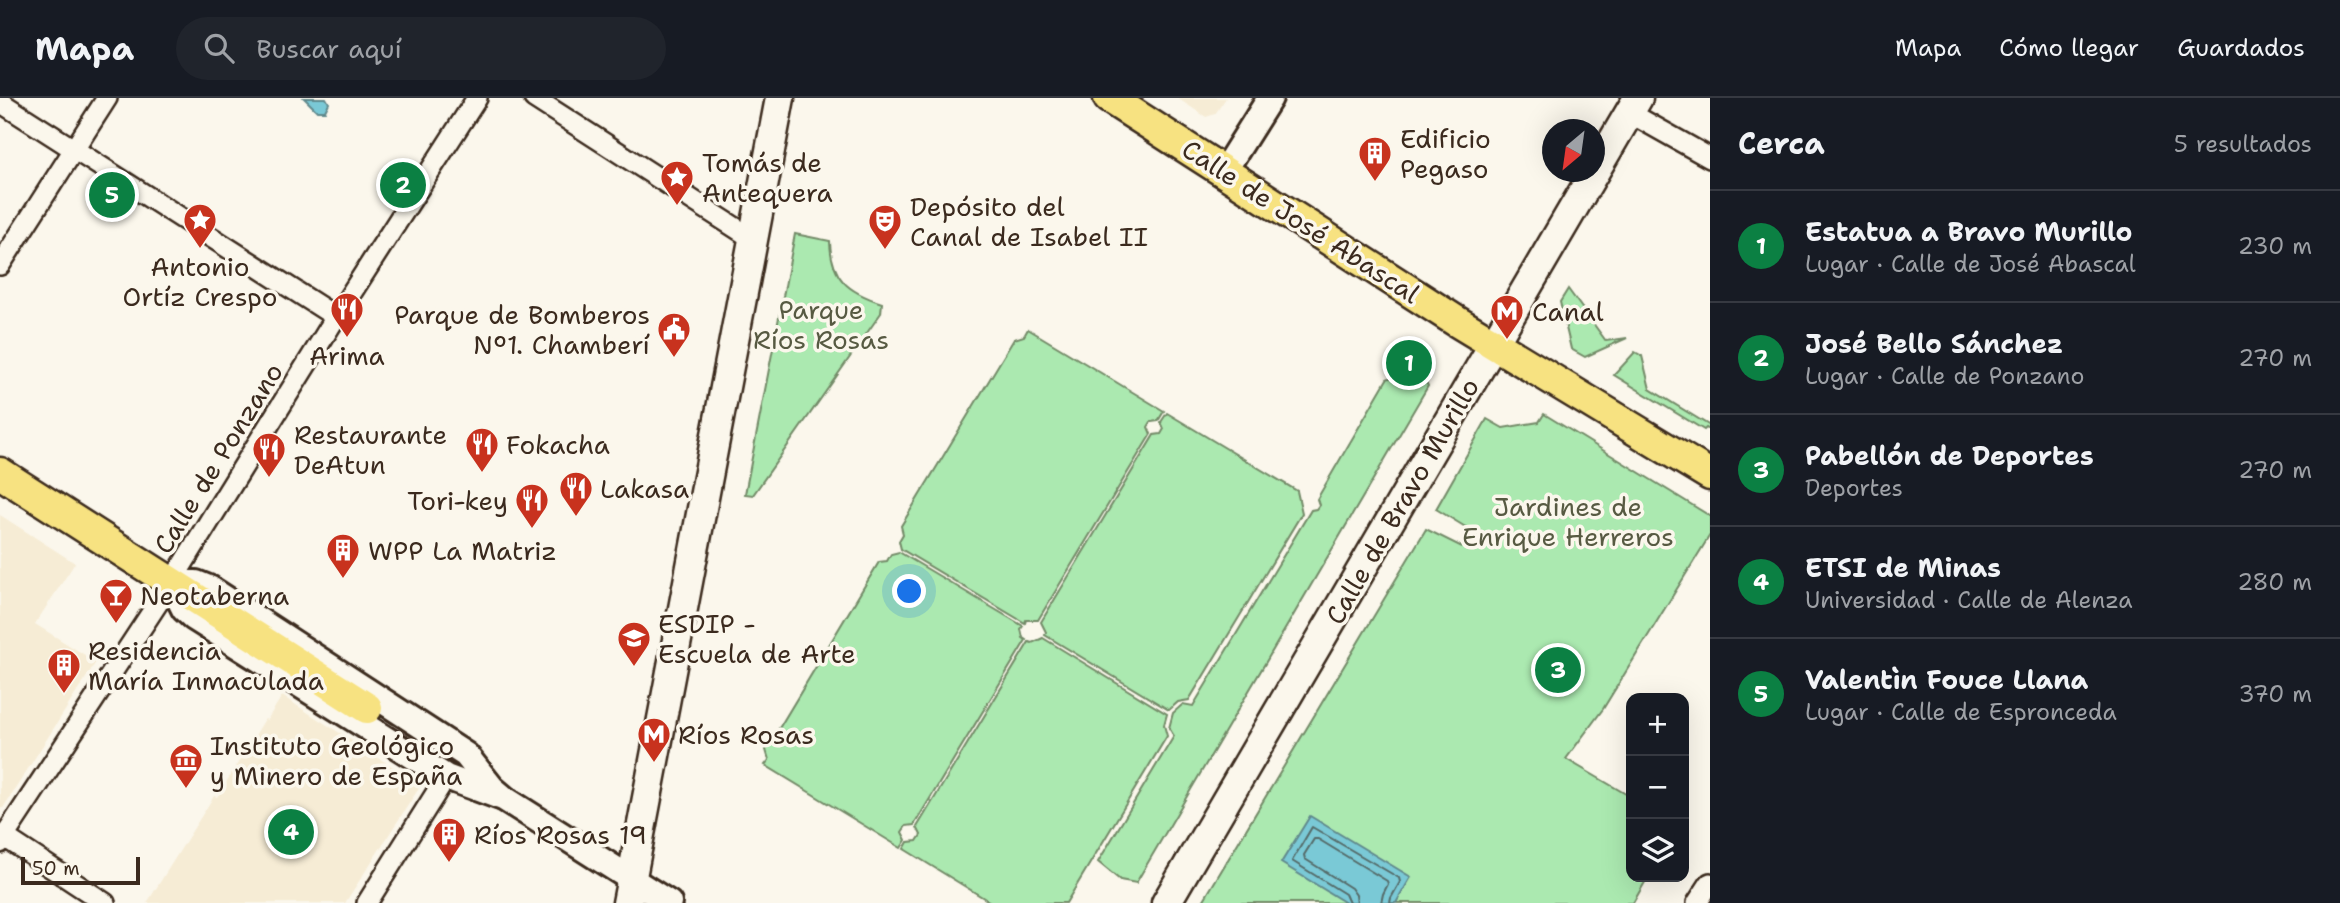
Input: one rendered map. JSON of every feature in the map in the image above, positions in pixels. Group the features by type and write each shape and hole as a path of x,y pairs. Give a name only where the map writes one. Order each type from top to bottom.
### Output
{"main road":[{"path":"630,891 780,98"},
{"name":"Calle de José Abascal","path":"1110,98 1494,344 1710,475"},
{"name":"Calle de Bravo Murillo","path":"1166,903 1634,106"},
{"path":"0,473 367,708"}],"street":[{"path":"0,265 107,98"},
{"name":"Calle de Ponzano","path":"1,838 171,583 336,317 477,98"},
{"path":"534,98 753,239"},
{"path":"1224,172 1270,98"},
{"path":"0,103 336,317"},
{"path":"1634,106 1710,158"},
{"path":"505,799 446,777 194,618 184,609 171,583 200,584 211,589 462,752 472,760 492,788 505,799 630,891 669,903"},
{"path":"367,903 446,777"},
{"path":"1,838 105,903"},
{"path":"1697,903 1710,883"}],"shaded area":[{"path":"1177,98 1226,98 1215,114 1206,117"},
{"path":"0,515 75,563 35,624 96,662 3,808 0,808"},
{"path":"282,696 421,785 345,903 147,903 214,796 217,797"}],"green space":[{"name":"Parque Ríos Rosas","path":"795,234 830,241 838,274 851,289 882,303 881,313 753,495 745,494"},
{"path":"1568,289 1606,341 1627,338 1585,357 1571,349 1560,302"},
{"path":"1028,329 1164,411 1158,421 1151,422 1148,427 1151,434 1038,620 1026,620 1025,623 901,549 899,541 903,534 901,526 1014,339 1024,336"},
{"path":"1635,352 1642,356 1650,389 1710,426 1710,430 1704,430 1614,375"},
{"path":"1401,373 1406,380 1425,380 1428,386 1136,883 1120,880 1098,862 1174,736 1169,728 1173,713 1183,704 1193,706 1311,510 1319,505 1317,499 1387,379"},
{"path":"1167,413 1297,491 1302,513 1189,700 1178,702 1169,710 1045,635 1041,622 1154,435 1161,434 1164,429 1161,422"},
{"name":"Jardines de Enrique Herreros","path":"1544,414 1710,516 1710,535 1603,709 1566,759 1626,794 1626,882 1645,882 1633,903 1202,903 1426,529 1462,547 1472,531 1436,509 1487,419 1503,428 1539,422"},
{"path":"899,552 1023,626 1021,629 1026,640 914,825 906,826 902,832 906,840 901,848 765,765 769,760 766,750 879,562 887,561 891,554"},
{"path":"1043,638 1167,714 1164,725 1167,736 1066,903 992,903 904,849 908,842 917,841 921,835 917,827 1029,642"}],"water":[{"path":"304,98 326,98 329,103 325,111 317,111"},
{"path":"1310,816 1411,877 1396,903 1346,903 1281,863"}],"tunnel":[{"path":"367,708 491,785"}],"place":[{"name":"Edificio Pegaso","path":"1375,183"},
{"name":"José Bello Sánchez","path":"403,185"},
{"name":"Valentìn Fouce Llana","path":"112,195"},
{"name":"Tomás de Antequera","path":"677,207"},
{"name":"Antonio Ortíz Crespo","path":"200,250"},
{"name":"Depósito del Canal de Isabel II","path":"885,251"},
{"name":"Arima","path":"347,339"},
{"name":"Canal","path":"1507,341"},
{"name":"Parque de Bomberos Nº1. Chamberí","path":"674,359"},
{"name":"Estatua a Bravo Murillo","path":"1409,363"},
{"name":"Fokacha","path":"482,474"},
{"name":"Restaurante DeAtun","path":"269,479"},
{"name":"Lakasa","path":"576,518"},
{"name":"Tori-key","path":"532,530"},
{"name":"WPP La Matriz","path":"343,580"},
{"name":"Neotaberna","path":"116,625"},
{"name":"ESDIP - Escuela de Arte","path":"634,668"},
{"name":"Pabellón de Deportes","path":"1558,670"},
{"name":"Residencia María Inmaculada","path":"64,695"},
{"name":"Ríos Rosas","path":"654,764"},
{"name":"Instituto Geológico y Minero de España","path":"186,790"},
{"name":"ETSI de Minas","path":"291,832"},
{"name":"Ríos Rosas 19","path":"449,864"}]}
